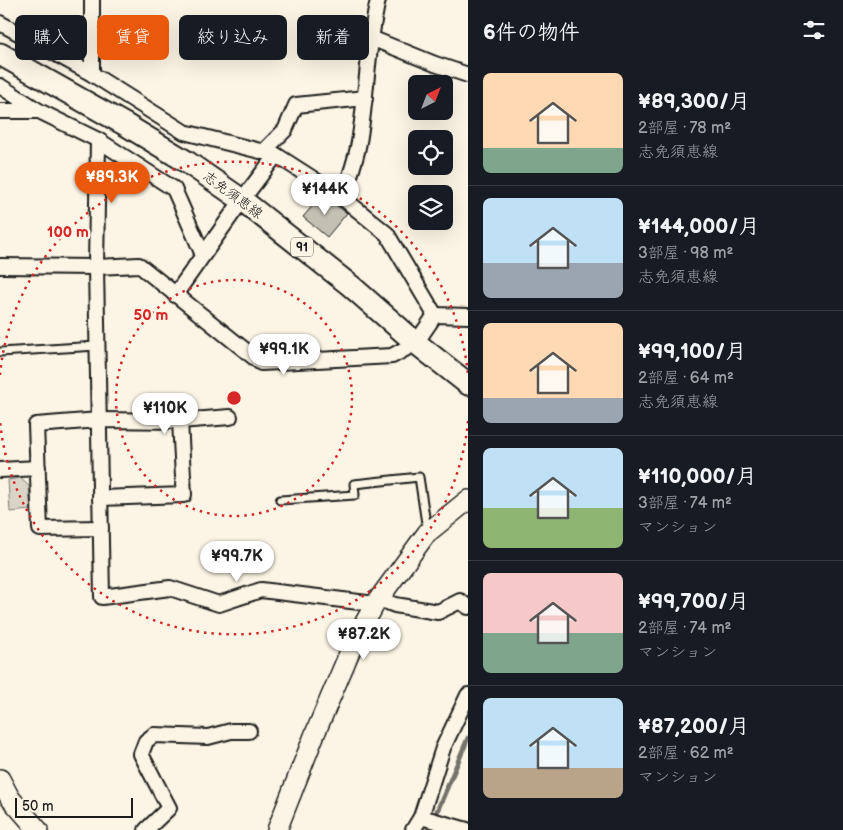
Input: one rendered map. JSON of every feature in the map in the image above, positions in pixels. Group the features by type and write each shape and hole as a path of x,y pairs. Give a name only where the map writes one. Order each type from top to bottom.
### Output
{"main road":[{"name":"志免須恵線","path":"0,54 126,125 187,162 242,200 351,286 416,343 468,384"}],"street":[{"path":"92,0 92,74"},
{"path":"343,198 358,145 371,38 378,0"},
{"path":"0,22 92,74 184,132 270,154 343,198 386,234 434,315"},
{"path":"371,38 468,75"},
{"path":"0,86 39,111 98,140 174,189 203,255"},
{"path":"175,295 242,200 285,130 296,105 365,98"},
{"path":"0,110 39,111"},
{"path":"98,140 96,267 102,597 170,588 219,604 262,590 377,602 438,612 460,601 468,608"},
{"path":"0,266 96,267 139,265 260,363 392,356 416,343 434,315"},
{"path":"434,315 468,316"},
{"path":"100,528 40,529 36,425 99,420 180,421 230,417"},
{"path":"100,498 184,495 180,421"},
{"path":"0,470 38,468"},
{"path":"277,830 354,642 377,602 427,533 468,500"},
{"path":"413,830 421,817 443,748 468,695"},
{"path":"146,830 169,808 141,754 146,741 154,736 208,737 231,731 249,731"},
{"path":"0,779 10,798 38,830"},
{"path":"421,817 467,830"}],"lane":[{"path":"0,352 97,346"},
{"path":"280,500 355,495 354,484 419,477 427,533"}],"shaded area":[{"path":"20,478 29,486 31,510 10,512 8,480"}],"building":[{"path":"322,195 347,213 327,237 303,217"}],"waterway":[{"path":"428,830 468,738"}]}
